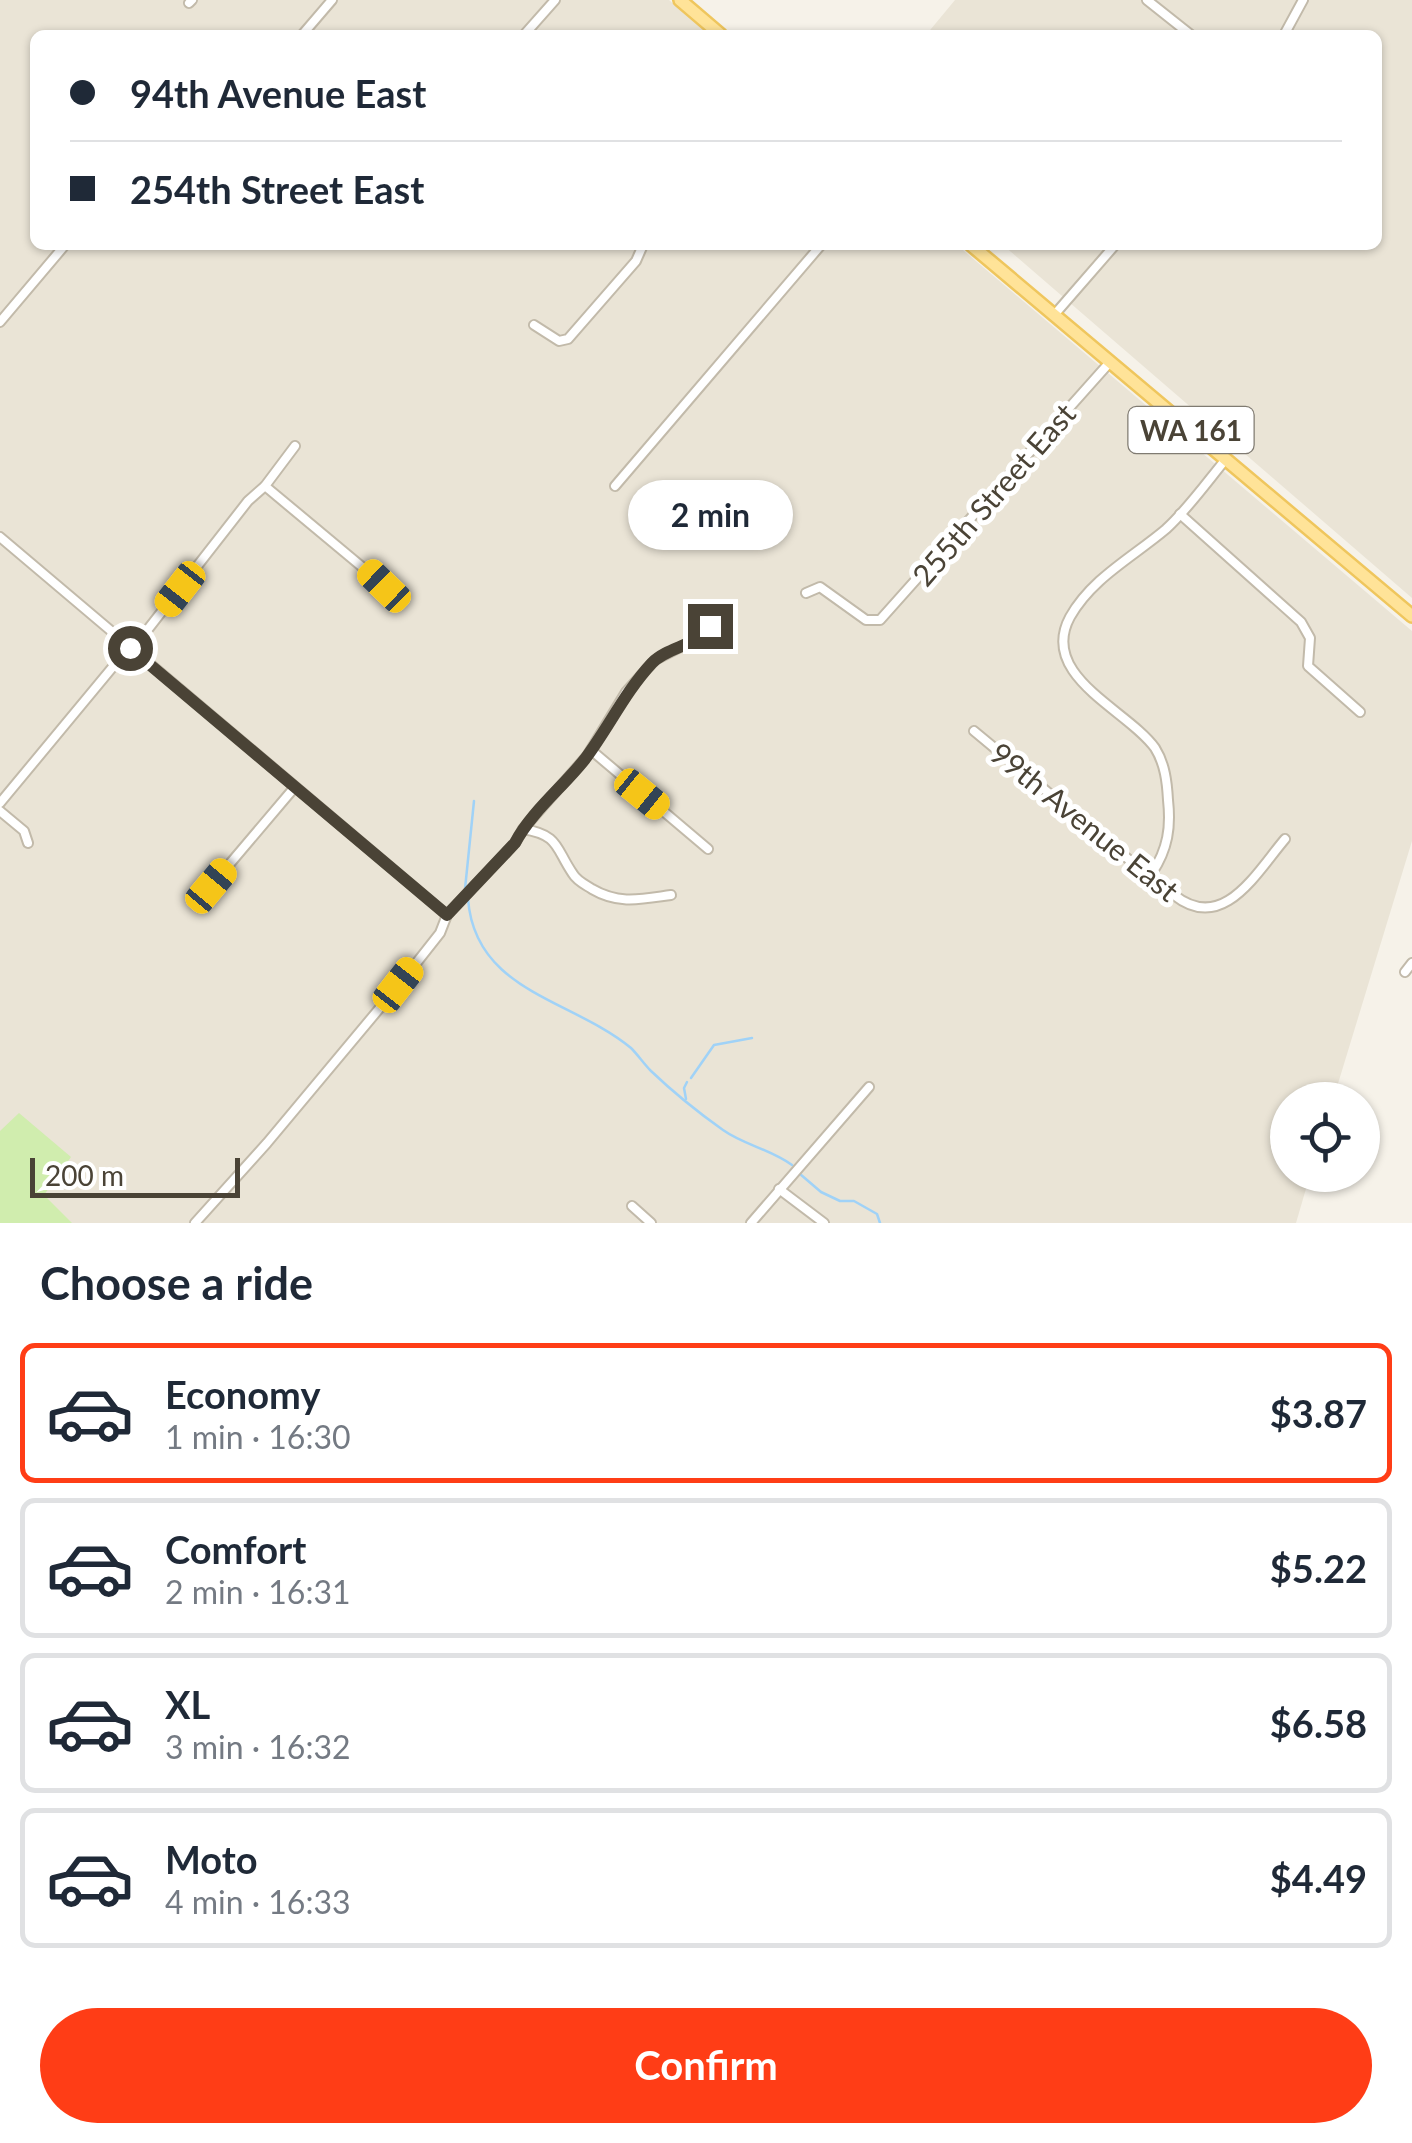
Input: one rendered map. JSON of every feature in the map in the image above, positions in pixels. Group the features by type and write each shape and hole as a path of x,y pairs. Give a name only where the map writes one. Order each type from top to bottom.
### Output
{"main road":[{"path":"680,0 715,30"},
{"name":"WA 161","path":"976,250 1412,616"}],"street":[{"path":"306,30 332,0"},
{"path":"528,30 555,0"},
{"path":"1147,0 1185,30"},
{"path":"1287,30 1302,0"},
{"path":"0,322 62,250"},
{"path":"534,325 558,340 568,339 636,261 641,250"},
{"path":"616,486 818,250"},
{"path":"1055,314 1111,250"},
{"name":"255th Street East","path":"806,593 816,587 824,588 873,622 892,610 1110,362"},
{"path":"0,803 295,446"},
{"path":"1152,873 1160,862 1170,831 1162,760 1147,738 1074,672 1065,657 1064,644 1069,619 1089,594 1114,568 1168,527 1226,459"},
{"path":"265,486 384,586"},
{"path":"1180,514 1301,622 1310,638 1306,658 1309,668 1360,712"},
{"path":"0,538 447,915"},
{"path":"195,1223 267,1143 440,934 447,915 515,843 523,828 591,750 626,692 655,660 709,630 703,614"},
{"name":"99th Avenue East","path":"974,731 1139,868 1152,873 1168,891 1196,909 1220,906 1237,895 1285,838"},
{"path":"591,750 708,848"},
{"path":"211,886 294,788"},
{"path":"0,812 26,833 28,844"},
{"path":"523,828 541,832 555,842 576,878 600,894 622,901 671,895"},
{"path":"1405,972 1412,963"},
{"path":"751,1223 869,1086"},
{"path":"780,1188 824,1223"},
{"path":"632,1206 651,1223"}],"shaded area":[{"path":"0,0 669,0 704,30 30,30 30,250 963,250 1412,631 1412,841 1338,1082 1270,1082 1270,1192 1305,1192 1296,1223 0,1223"},
{"path":"955,0 1412,0 1412,598 1009,250 1382,250 1382,30 930,30"}],"green space":[{"path":"19,1113 71,1157 44,1195 72,1223 0,1223 0,1131"}],"waterway":[{"path":"465,889 474,801"},
{"path":"468,899 475,930 488,955 507,974 631,1048 668,1087 723,1130 792,1165"},
{"path":"691,1078 714,1045 752,1038"},
{"path":"686,1099 687,1082"},
{"path":"800,1174 821,1192 840,1201 854,1201 877,1214 880,1223"}],"route":[{"path":"130,648 447,915 515,843 523,828 587,756 626,692 655,660 704,635 710,626"}]}
